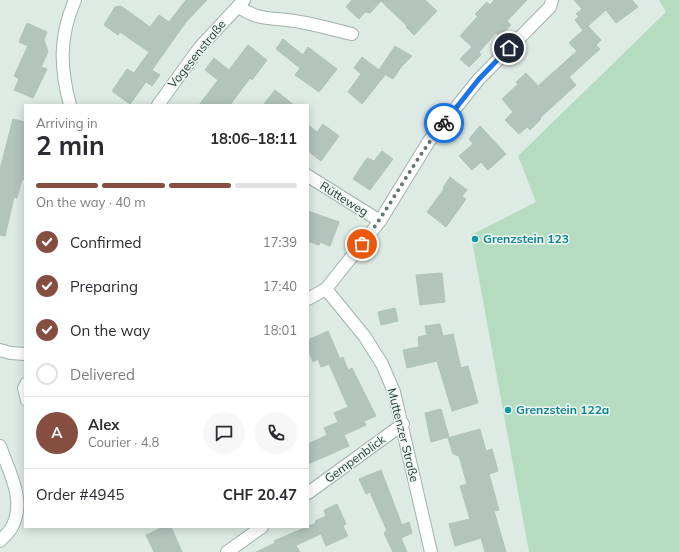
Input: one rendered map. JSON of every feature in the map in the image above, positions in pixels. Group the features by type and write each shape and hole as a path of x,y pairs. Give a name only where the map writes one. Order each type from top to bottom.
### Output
{"street":[{"path":"70,104 65,86 62,42 75,0"},
{"path":"309,298 326,289 380,221 429,140 479,79 550,7 552,0"},
{"name":"Vogesenstraße","path":"159,104 200,47 241,3 248,14 256,17 300,22 352,34"},
{"name":"Rütteweg","path":"309,177 380,221"},
{"name":"Muttenzer Straße","path":"326,289 365,336 382,364 394,392 403,424 431,552"},
{"path":"0,350 24,354"},
{"name":"Gempenblick","path":"309,492 403,424"},
{"path":"0,446 18,497 21,513 12,528 0,541"},
{"path":"227,552 261,528"}],"lane":[{"path":"24,384 22,388 24,397"}],"green space":[{"path":"659,0 679,0 679,552 529,552 471,235 536,202 518,156 666,12"}],"building":[{"path":"186,0 207,0 186,22 152,70 160,75 152,86 146,82 130,104 112,91 127,69 134,73 149,52 120,32 118,35 104,25 115,7 121,6 150,27 159,15 169,22"},
{"path":"352,0 425,0 437,11 414,35 406,27 407,26 381,1 370,13 365,12 359,19 346,7"},
{"path":"494,0 527,0 507,21 511,25 500,37 496,33 479,52 481,55 469,67 460,59 472,47 460,36 478,16 475,14 487,2 490,5"},
{"path":"574,0 632,0 638,7 616,23 606,10 588,26 601,40 596,45 600,49 569,77 576,85 540,118 541,119 530,130 527,127 519,134 505,120 513,112 502,99 518,84 516,82 526,73 538,86 577,51 569,43 583,30 575,20 579,16 576,14 582,9"},
{"path":"27,23 47,32 44,40 48,52 41,67 47,69 33,98 14,90 19,79 14,76 28,46 19,42"},
{"path":"283,39 303,55 308,47 337,69 319,92 295,75 300,68 276,49"},
{"path":"248,45 267,60 252,80 250,78 231,104 200,104 218,80 205,70 214,58 229,70"},
{"path":"395,46 412,56 402,66 393,79 384,74 385,75 362,104 348,92 361,74 354,68 362,57 379,70"},
{"path":"275,90 293,104 264,104"},
{"path":"13,119 24,122 24,180 22,179 17,198 14,197 5,236 0,235 0,169"},
{"path":"323,124 339,136 321,161 309,152 309,126 317,132"},
{"path":"480,126 506,154 488,170 481,162 472,170 459,156 473,144 469,139"},
{"path":"382,151 393,159 370,190 353,179 367,158 374,161"},
{"path":"450,177 467,190 462,196 466,199 446,227 427,212 444,189 443,188"},
{"path":"309,211 339,222 330,246 320,242 319,245 309,241"},
{"path":"442,273 445,302 420,305 416,275"},
{"path":"395,308 398,321 381,325 378,312"},
{"path":"440,324 443,336 453,334 461,368 468,366 478,403 452,411 437,361 407,368 403,350 419,347 418,337 427,335 425,326"},
{"path":"328,331 340,359 343,357 348,370 352,368 376,416 364,421 366,425 344,435 349,446 309,464 309,444 327,435 324,428 338,422 334,413 348,407 329,364 321,367 318,359 313,362 309,352 309,340"},
{"path":"441,409 449,437 431,442 425,413"},
{"path":"480,429 486,451 492,449 498,471 489,474 499,510 494,511 506,552 485,552 481,538 455,546 449,524 470,519 460,486 467,484 459,456 453,454 448,438"},
{"path":"381,470 402,525 409,522 412,533 401,538 407,552 393,552 384,533 387,531 370,492 366,494 359,479"},
{"path":"337,504 346,524 343,526 348,536 326,546 321,534 296,545 300,552 256,552 275,543 274,541 304,528 309,528 309,526 316,523 315,521 326,516 324,510"},
{"path":"161,528 171,528 182,552 154,552 146,535"}],"way so far":[{"path":"362,244 380,221 429,140 444,123"}],"place":[{"name":"Grenzstein 123","path":"475,239"},
{"name":"Grenzstein 122a","path":"508,410"}],"route":[{"path":"444,123 479,79 509,48"}]}
